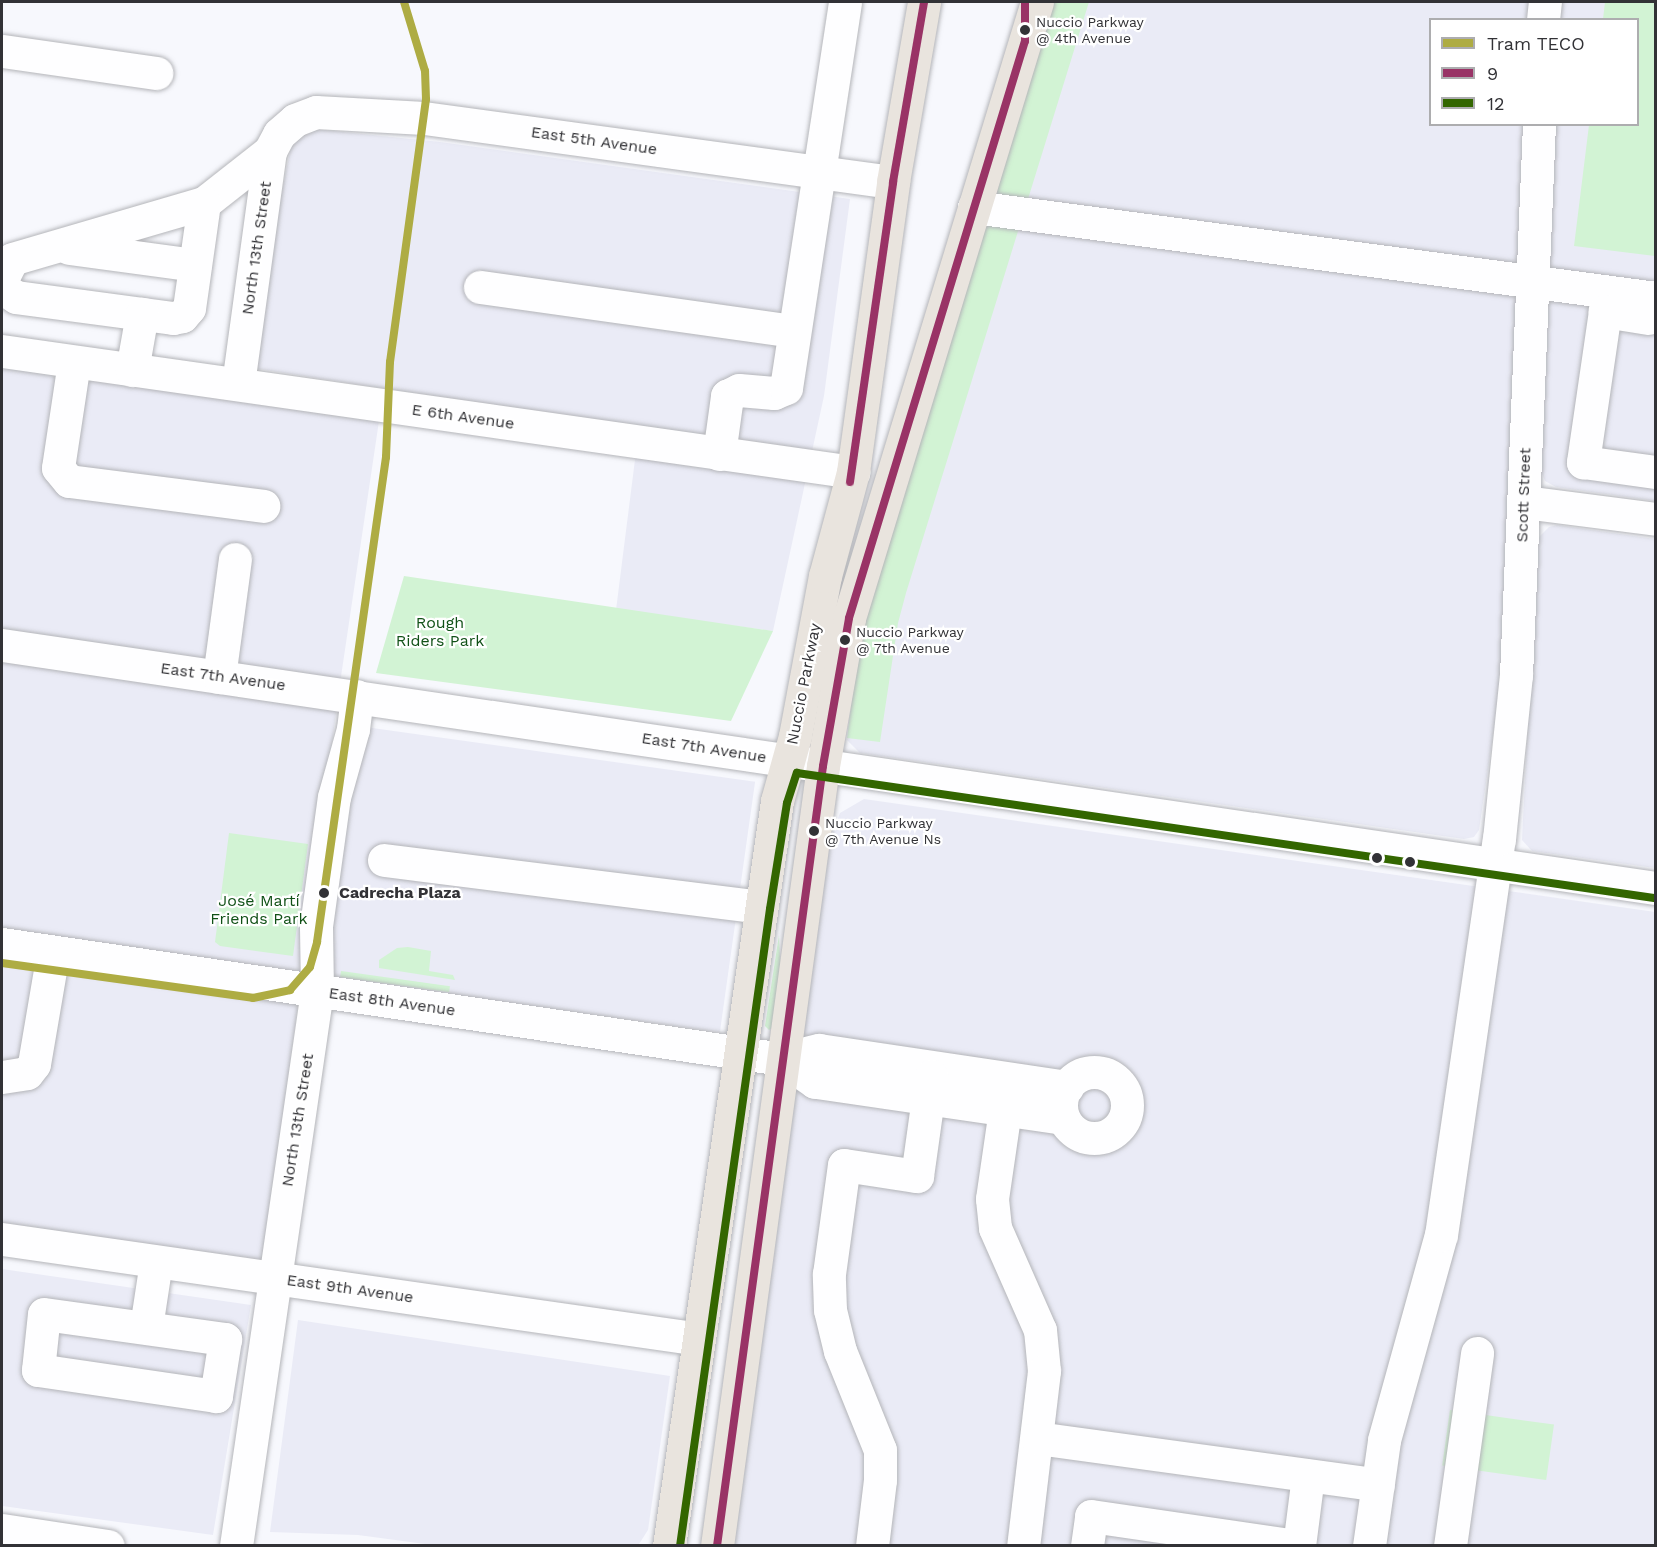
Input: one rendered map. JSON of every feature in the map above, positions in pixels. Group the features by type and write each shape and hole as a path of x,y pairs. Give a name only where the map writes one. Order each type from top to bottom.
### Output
{"main road":[{"name":"Nuccio Parkway","path":"669,1545 777,801 789,761 825,576 853,472 893,182 924,2"},
{"path":"1025,2 1025,41"},
{"name":"Nuccio Parkway","path":"717,1545 823,766 849,618 1037,2"}],"street":[{"path":"719,454 727,396 739,390 774,393 786,388 816,172 844,2"},
{"path":"1543,18 1545,2"},
{"path":"2,51 156,73"},
{"name":"East 5th Avenue","path":"295,120 316,112 424,118 893,182"},
{"name":"North 13th Street","path":"238,384 270,151 279,134 295,120"},
{"name":"Scott Street","path":"1369,1545 1384,1440 1441,1236 1495,865 1516,675 1539,126"},
{"path":"2,279 12,259 204,203 270,151"},
{"path":"2,288 16,297 142,314 182,316 189,308 204,203"},
{"path":"974,207 1533,279 1656,298"},
{"path":"56,246 195,265"},
{"path":"480,287 793,331"},
{"path":"1656,319 1605,311 1583,462 1656,472"},
{"path":"132,370 142,314"},
{"name":"E 6th Avenue","path":"2,351 853,472"},
{"path":"74,362 58,468 69,481 263,506"},
{"path":"1524,502 1656,519"},
{"path":"219,677 235,559"},
{"name":"East 7th Avenue","path":"2,645 1656,888"},
{"name":"North 13th Street","path":"236,1545 317,991 316,926 334,797 353,729 357,696"},
{"path":"384,860 760,907"},
{"name":"East 8th Avenue","path":"2,944 782,1059"},
{"path":"2,1077 27,1073 34,1064 52,953"},
{"path":"782,1059 819,1050 851,1055 930,1082 1065,1102"},
{"path":"846,1087 851,1055"},
{"path":"782,1059 815,1082 846,1087 930,1082"},
{"path":"872,1545 880,1479 880,1450 840,1352 830,1310 829,1274 844,1165 917,1176 930,1082"},
{"path":"1007,1094 992,1199 998,1236 1040,1330 1044,1371 1038,1438 1023,1545"},
{"name":"East 9th Avenue","path":"2,1239 699,1339"},
{"path":"146,1327 156,1262"},
{"path":"44,1314 146,1327 225,1339 216,1396 38,1370 44,1314"},
{"path":"1450,1545 1477,1353"},
{"path":"1038,1438 1378,1485"},
{"path":"1087,1545 1091,1516 1298,1545 1308,1476"},
{"path":"2,1530 108,1545"}],"shaded area":[{"path":"1053,2 1531,2 1529,18 1429,18 1429,126 1524,126 1502,674 1479,830 1474,837 1464,839 860,753 847,740 861,628"},
{"path":"1555,2 1655,2 1655,501 1556,487 1545,481 1539,467 1552,126 1639,126 1639,18 1554,18"},
{"path":"295,127 440,142 850,199 824,396 773,631 616,610 639,428 253,368 274,231"},
{"path":"2,367 379,421 339,690 264,1265 2,1227"},
{"path":"1557,525 1655,539 1655,868 1532,851 1522,840 1537,539 1549,527"},
{"path":"358,726 755,782 720,1032 323,977"},
{"path":"864,799 1655,912 1655,1545 734,1546 830,840 840,813"},
{"path":"2,1269 251,1305 213,1535 2,1506"},
{"path":"298,1320 670,1376 648,1530 639,1544 440,1546 358,1535 270,1532"}],"green space":[{"path":"1053,2 1089,2 906,593 898,623 880,742 847,738 861,628"},
{"path":"1605,2 1655,2 1655,256 1574,246 1589,126 1639,126 1639,18 1603,18"},
{"name":"Rough Riders Park","path":"404,576 773,631 731,721 376,673"},
{"name":"José Martí Friends Park","path":"229,833 308,844 293,956 220,946 215,942"},
{"path":"779,935 783,1019 769,1030 765,1026"},
{"path":"408,947 431,951 429,971 453,975 455,980 379,968 379,960 397,948"},
{"path":"341,971 450,986 449,992 340,977"},
{"path":"1450,1410 1554,1425 1546,1480 1442,1465"}],"tram line":[{"name":"TECO","path":"2,963 253,998 290,990 310,967 317,942 386,457 390,362 426,99 425,71 404,2"}],"transit line":[{"name":"9","path":"850,482 893,182 924,2"},
{"name":"9","path":"717,1546 823,766 849,618 1025,41 1025,2"},
{"name":"12","path":"680,1546 770,909 787,803 797,773 1654,898"}],"place":[{"name":"Nuccio Parkway @ 4th Avenue","path":"1025,30"},
{"name":"Nuccio Parkway @ 7th Avenue","path":"845,640"},
{"name":"Nuccio Parkway @ 7th Avenue Ns","path":"814,831"},
{"name":"Cadrecha Plaza","path":"324,893"}]}
